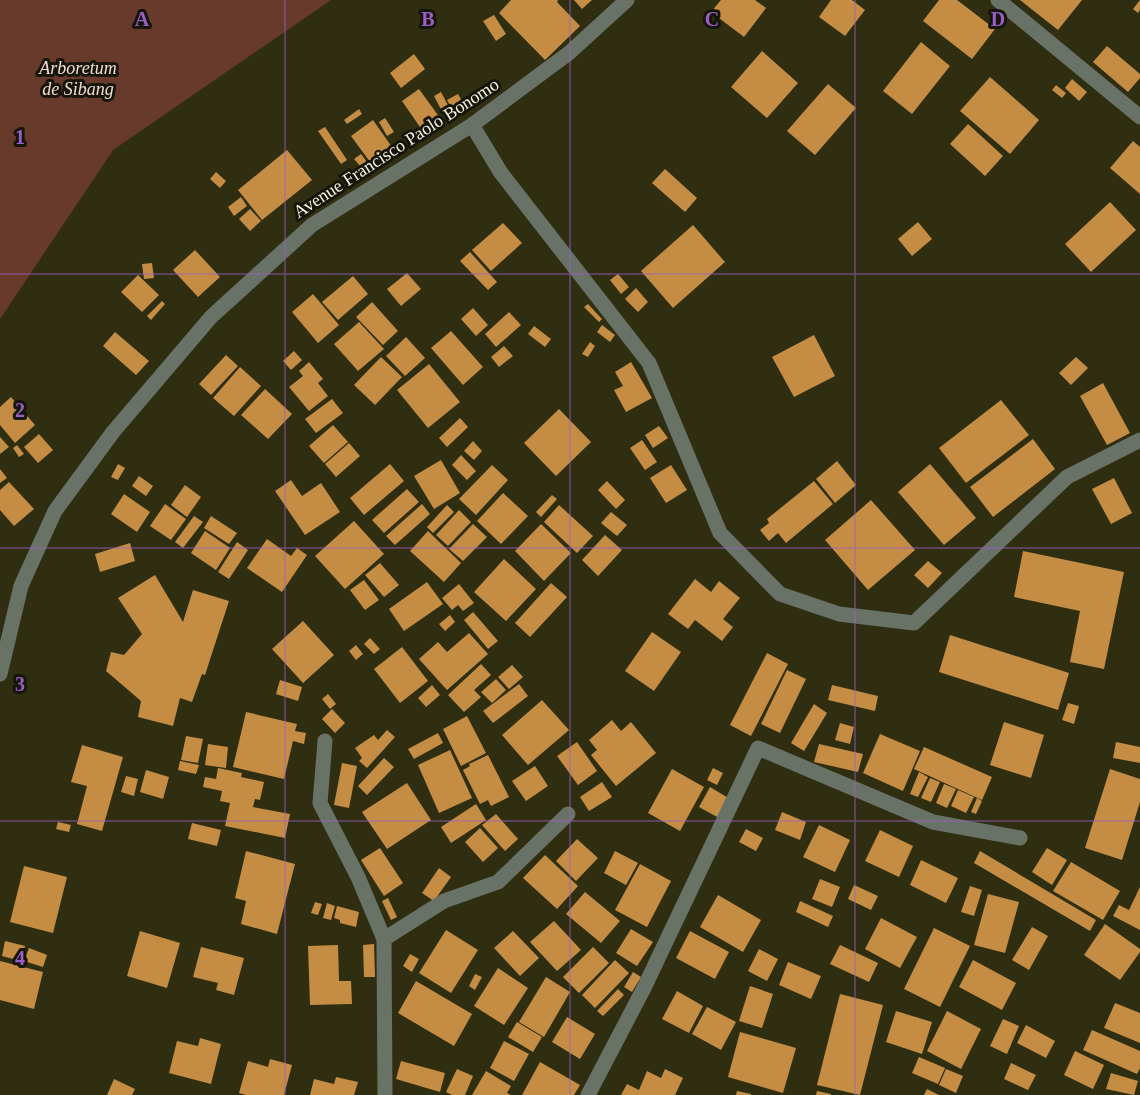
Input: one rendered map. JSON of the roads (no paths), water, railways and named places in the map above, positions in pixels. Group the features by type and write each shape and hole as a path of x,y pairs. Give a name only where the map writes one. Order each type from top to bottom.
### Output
{"street":[{"name":"Avenue Francisco Paolo Bonomo","path":"0,674 21,586 55,511 107,440 211,317 312,225 471,125 569,53 627,0"},
{"path":"998,0 1140,117"},
{"path":"471,125 501,173 649,363 720,532 780,594 839,614 914,623 1067,477 1140,440"},
{"path":"325,741 320,802 358,877 384,939 385,1095"},
{"path":"588,1095 644,988 758,748 933,822 1020,838"},
{"path":"384,939 444,901 498,882 568,814"}],"park label":[{"name":"Arboretum de Sibang","path":"78,78"}]}
